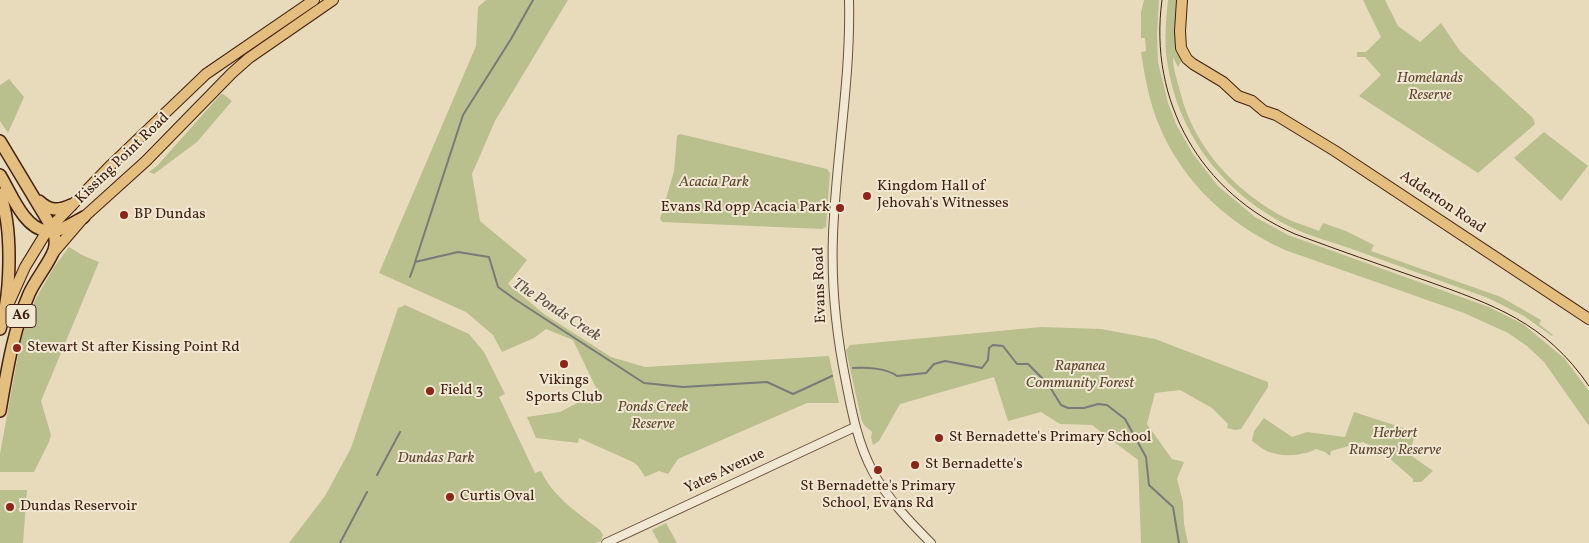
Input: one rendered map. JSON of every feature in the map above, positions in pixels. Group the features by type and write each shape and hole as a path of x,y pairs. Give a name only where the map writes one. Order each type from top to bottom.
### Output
{"highway":[{"path":"0,141 51,230 56,242 54,252"},
{"path":"0,175 28,221 36,228 51,230 62,228 84,217"},
{"name":"A6","path":"0,194 9,246 5,313"},
{"path":"32,194 49,208 58,210 71,205"},
{"name":"Kissing Point Road","path":"2,386 18,325 37,279 54,252"},
{"name":"Kissing Point Road","path":"0,329 5,313"},
{"name":"A6","path":"0,411 2,386"}],"main road":[{"name":"Kissing Point Road","path":"5,313 19,276 71,205 206,74 314,0"},
{"name":"Kissing Point Road","path":"54,252 84,217 146,161 212,91 249,58 333,0"},
{"name":"Adderton Road","path":"1183,3 1180,42 1184,54 1193,64 1223,82 1241,90 1269,108 1276,115 1335,151 1589,319"}],"street":[{"name":"Evans Road","path":"849,0 849,39 832,256 838,340 855,427 862,447 877,478 904,516 931,543"},
{"name":"Yates Avenue","path":"606,543 855,427"}],"green space":[{"name":"Ponds Creek Reserve","path":"486,0 568,0 495,121 472,174 480,221 527,260 508,284 544,314 611,357 645,367 829,356 839,403 807,403 678,459 668,474 659,471 645,477 633,462 579,438 578,443 536,438 527,417 560,412 598,392 573,340 546,329 534,338 502,352 493,335 466,312 379,273 476,46 478,7"},
{"path":"1144,0 1159,0 1158,62 1168,103 1176,124 1193,154 1218,186 1255,217 1288,235 1489,307 1523,324 1564,358 1589,391 1589,426 1544,362 1527,346 1508,333 1464,313 1285,250 1262,239 1241,225 1204,193 1174,155 1162,133 1153,109 1147,88 1141,52 1146,51 1145,38 1141,38 1141,12"},
{"path":"1168,0 1178,0 1175,38 1182,60 1178,67 1173,57 1173,62 1187,114 1205,148 1230,178 1260,202 1291,221 1319,231 1323,223 1346,231 1374,245 1371,251 1501,297 1541,320 1539,324 1553,335 1524,316 1488,298 1297,230 1259,208 1238,192 1220,175 1205,155 1191,134 1180,111 1172,87 1166,53"},
{"name":"Homelands Reserve","path":"1363,0 1385,0 1398,26 1420,42 1441,23 1460,51 1533,118 1535,124 1478,173 1359,96 1381,75 1365,57 1357,57 1357,52 1366,52 1381,37"},
{"path":"9,79 24,97 8,133 0,121 0,85"},
{"path":"221,94 232,101 197,142 154,174 149,172 157,166"},
{"path":"1544,132 1588,166 1561,201 1514,158"},
{"name":"Acacia Park","path":"680,134 827,169 830,173 826,227 822,229 662,222 660,219 674,171 677,136"},
{"path":"69,247 99,262 41,401 51,435 49,442 34,472 0,472 0,454 21,338 35,300 54,267"},
{"name":"Dundas Park","path":"405,305 469,334 484,352 505,394 499,397 535,473 541,471 559,497 600,530 603,535 601,541 596,543 289,543 325,496 351,448 398,308"},
{"name":"Rapanea Community Forest","path":"1041,327 1101,329 1155,339 1268,382 1268,387 1241,429 1235,430 1227,428 1228,424 1212,408 1180,390 1155,393 1147,424 1172,459 1184,462 1177,479 1183,502 1184,524 1188,543 1141,543 1138,460 1092,425 1060,424 1041,412 1008,421 994,377 900,404 879,441 873,445 872,432 864,425 861,418 846,350 850,345"},
{"name":"Herbert Rumsey Reserve","path":"1354,412 1416,432 1409,454 1433,471 1421,482 1413,482 1413,479 1380,450 1363,442 1331,451 1330,456 1316,449 1299,454 1275,454 1252,441 1254,431 1264,418 1292,437 1307,432 1345,437"},
{"path":"0,490 27,490 23,543 0,543"},
{"path":"666,523 677,543 659,543 652,530"}],"waterway":[{"name":"The Ponds Creek","path":"533,0 463,115 415,262 458,252 489,257 498,287 644,383 683,387 767,382 793,394 832,376"},
{"path":"410,277 415,263"},
{"name":"The Ponds Creek","path":"853,368 882,370 897,376 926,373 934,364 945,361 982,368 988,360 989,348 993,345 1003,346 1017,364 1028,364 1048,384 1061,405 1068,408 1084,408 1098,404 1107,405 1125,419 1146,457 1149,485 1173,507 1179,543"},
{"path":"377,475 400,432"},
{"path":"340,543 367,492"}],"tram line":[{"path":"1162,0 1160,38 1164,74 1173,108 1188,140 1208,169 1233,194 1262,216 1295,234 1473,298 1516,318 1554,346 1572,364 1589,386"}],"place":[{"name":"Kingdom Hall of Jehovah's Witnesses","path":"867,196"},
{"name":"Evans Rd opp Acacia Park","path":"840,208"},
{"name":"BP Dundas","path":"124,215"},
{"name":"Stewart St after Kissing Point Rd","path":"17,348"},
{"name":"Vikings Sports Club","path":"564,364"},
{"name":"Field 3","path":"430,391"},
{"name":"St Bernadette's Primary School","path":"939,438"},
{"name":"St Bernadette's","path":"915,465"},
{"name":"St Bernadette's Primary School, Evans Rd","path":"878,470"},
{"name":"Curtis Oval","path":"450,497"},
{"name":"Dundas Reservoir","path":"10,507"}]}
